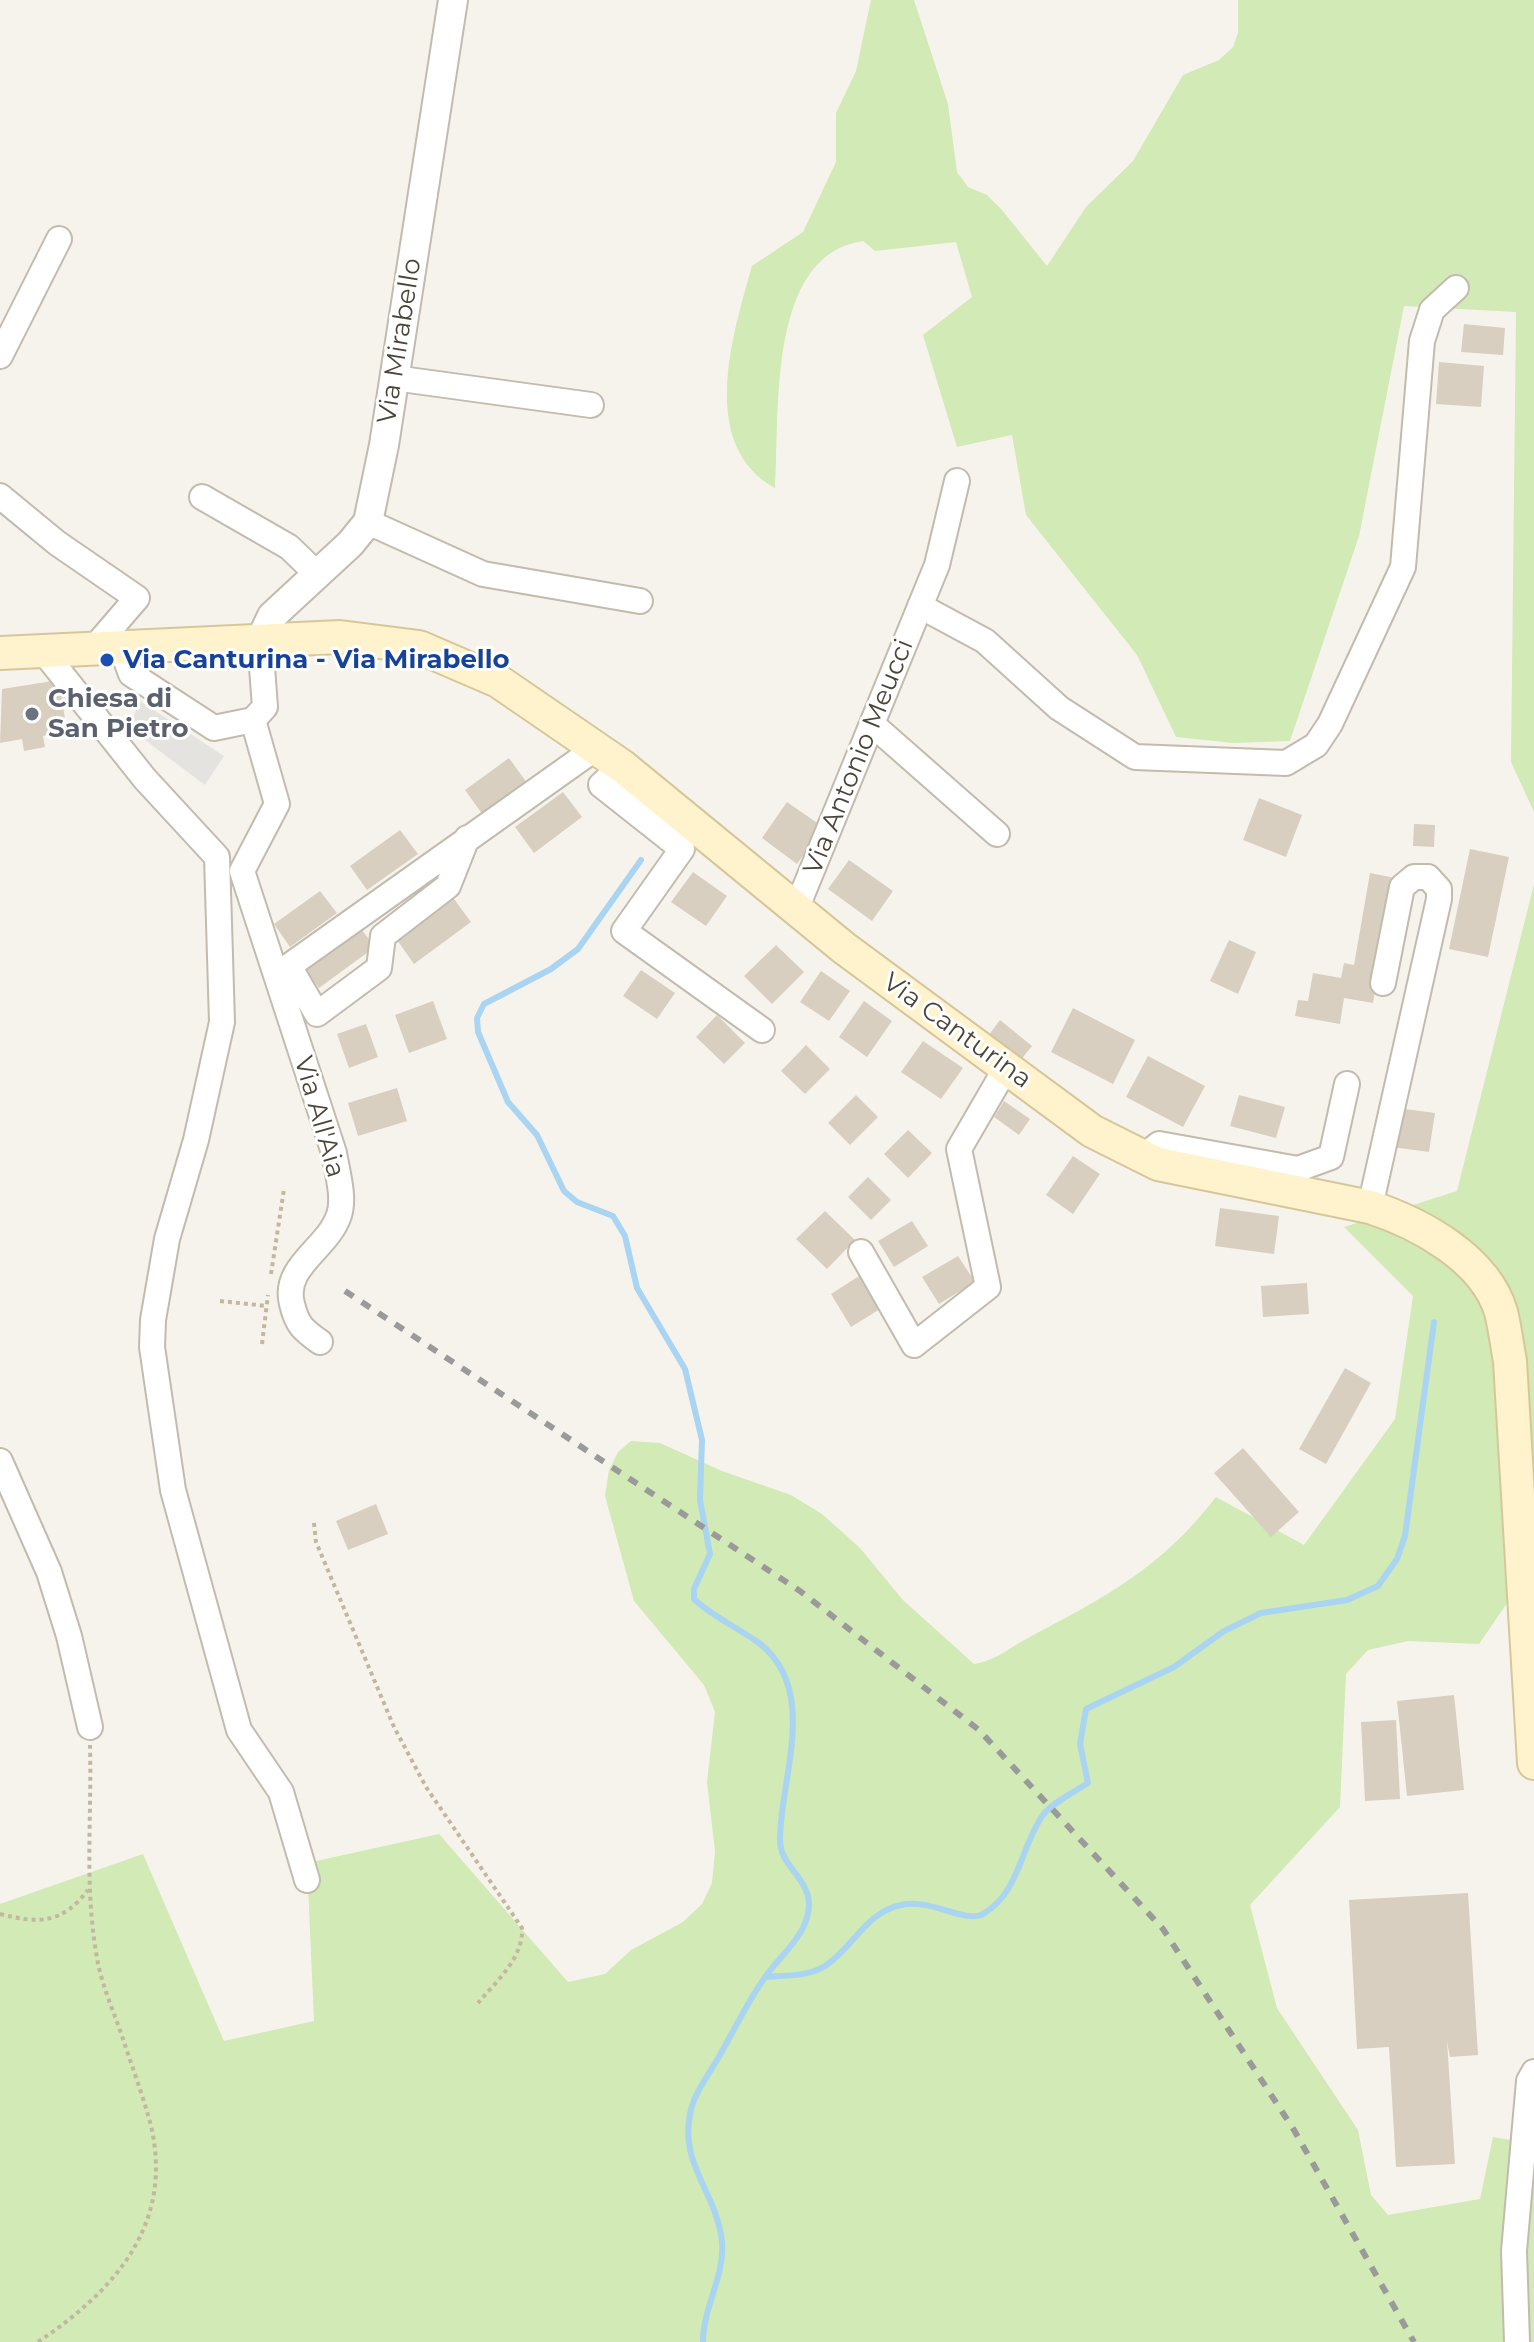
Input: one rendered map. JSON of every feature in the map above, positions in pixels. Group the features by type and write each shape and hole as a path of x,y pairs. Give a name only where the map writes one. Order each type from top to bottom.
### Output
{"main road":[{"name":"Via Canturina","path":"0,653 340,637 419,647 498,681 609,757 844,948 1092,1131 1158,1164 1370,1207 1403,1217 1440,1240 1477,1271 1500,1309 1510,1361 1529,1559 1534,1763"}],"street":[{"name":"Via Mirabello","path":"368,522 394,378 453,0"},
{"path":"0,356 59,239"},
{"name":"Via Antonio Meucci","path":"920,606 985,641 1059,708 1135,757 1232,758 1259,763 1286,763 1299,757 1316,745 1330,724 1403,567 1422,341 1432,310 1456,288"},
{"path":"394,378 591,405"},
{"name":"Via Antonio Meucci","path":"797,907 937,565 957,481"},
{"path":"0,496 57,543 137,598 108,648 131,674 214,728 253,720 265,707 260,641 272,616 368,522 483,574 640,601"},
{"path":"202,497 289,547 317,574"},
{"path":"43,651 145,779 217,857 222,1022 196,1140 167,1239 153,1320 152,1347 173,1490 239,1730 281,1792 307,1880"},
{"name":"Via All'Aia","path":"253,720 277,804 242,871 336,1164 340,1214 326,1238 290,1280 288,1290 297,1326 320,1342"},
{"path":"872,724 997,834"},
{"path":"467,838 448,886 383,936 379,968 317,1014 289,966 467,838 609,757"},
{"path":"609,757 601,785 682,849 624,931 762,1030"},
{"path":"1370,1207 1439,899 1439,889 1428,877 1414,877 1402,887 1383,983"},
{"path":"861,1252 914,1345 988,1287 959,1149 1006,1068"},
{"path":"1144,1156 1159,1144 1298,1169 1331,1157 1347,1084"},
{"path":"0,1461 49,1572 69,1636 90,1727"},
{"path":"1517,2342 1514,2251 1529,2081 1534,2072"}],"path":[{"path":"271,1277 284,1189"},
{"path":"262,1344 269,1291"},
{"path":"220,1301 267,1306"},
{"path":"314,1523 316,1542 394,1727 426,1787 522,1928 522,1940 502,1976 478,2003"},
{"path":"38,2342 73,2318 123,2268 148,2225 156,2180 152,2129 97,1961 88,1890 92,1796 90,1727"},
{"path":"0,1914 34,1923 74,1907 88,1890"}],"green space":[{"path":"871,0 914,0 948,104 957,172 968,187 987,195 1002,210 1047,266 1086,207 1133,161 1183,75 1219,60 1233,47 1238,33 1238,0 1534,0 1534,812 1511,762 1516,312 1404,306 1359,536 1290,741 1233,743 1176,737 1137,655 1026,515 1012,435 957,447 923,335 972,297 956,242 875,251 863,241 832,253 809,275 794,306 784,342 779,381 775,488 751,469 736,445 728,417 730,354 737,323 752,266 803,232 836,162 836,113 856,71"},
{"path":"1534,884 1534,1564 1479,1644 1408,1641 1368,1650 1346,1674 1340,1807 1250,1905 1277,2008 1358,2130 1371,2195 1388,2215 1480,2199 1493,2137 1534,2144 1534,2342 0,2342 0,1904 143,1854 224,2041 314,2021 307,1863 439,1834 568,1982 605,1974 631,1950 683,1922 702,1904 712,1883 715,1851 707,1782 715,1712 704,1685 634,1601 605,1496 609,1470 618,1452 631,1441 660,1443 722,1471 791,1495 822,1514 860,1548 903,1600 974,1664 1002,1654 1131,1579 1174,1544 1216,1497 1304,1545 1395,1419 1413,1296 1344,1227 1457,1191"}],"shaded area":[{"path":"140,701 224,756 205,785 129,728"}],"building":[{"path":"1464,324 1505,328 1503,355 1461,352"},
{"path":"1439,362 1484,366 1481,407 1436,404"},
{"name":"Chiesa di San Pietro","path":"59,680 67,732 43,736 45,747 24,751 22,739 0,743 2,689"},
{"path":"509,758 527,783 483,815 465,790"},
{"path":"563,792 582,817 534,853 515,827"},
{"path":"1259,798 1302,815 1286,857 1243,840"},
{"path":"787,802 823,827 797,864 762,838"},
{"path":"1414,824 1435,825 1434,847 1413,846"},
{"path":"400,830 418,854 367,890 350,866"},
{"path":"1470,849 1509,857 1488,957 1449,949"},
{"path":"849,860 893,891 872,921 828,889"},
{"path":"693,872 727,896 706,926 671,902"},
{"path":"1370,873 1395,878 1373,1003 1344,998 1340,1024 1295,1016 1298,1000 1308,1001 1313,973 1341,978 1344,963 1354,965"},
{"path":"320,891 337,913 290,947 274,924"},
{"path":"449,892 471,922 414,964 392,933"},
{"path":"358,925 375,947 319,988 303,967"},
{"path":"1229,940 1256,952 1238,994 1210,981"},
{"path":"776,945 804,972 772,1004 744,976"},
{"path":"641,970 675,993 657,1019 623,996"},
{"path":"821,971 850,991 829,1021 800,1002"},
{"path":"433,1001 447,1039 409,1053 395,1015"},
{"path":"864,1001 892,1021 867,1057 839,1037"},
{"path":"1073,1008 1135,1040 1113,1084 1051,1052"},
{"path":"717,1015 745,1043 724,1064 696,1037"},
{"path":"1000,1020 1032,1046 1020,1061 988,1036"},
{"path":"366,1024 378,1057 349,1068 337,1034"},
{"path":"923,1041 963,1068 941,1099 901,1072"},
{"path":"806,1045 830,1069 805,1094 781,1071"},
{"path":"1148,1056 1205,1086 1183,1127 1126,1097"},
{"path":"397,1088 407,1121 358,1136 348,1103"},
{"path":"856,1095 878,1117 850,1145 828,1123"},
{"path":"1239,1095 1285,1107 1276,1138 1230,1126"},
{"path":"1004,1101 1030,1119 1019,1135 994,1117"},
{"path":"1398,1108 1435,1113 1429,1152 1392,1147"},
{"path":"908,1130 932,1153 908,1178 884,1154"},
{"path":"1073,1156 1100,1174 1073,1214 1046,1195"},
{"path":"868,1177 891,1200 871,1220 848,1197"},
{"path":"1220,1208 1279,1216 1274,1254 1215,1246"},
{"path":"825,1211 855,1240 827,1269 796,1239"},
{"path":"912,1221 928,1246 894,1267 878,1241"},
{"path":"958,1256 975,1282 939,1304 922,1277"},
{"path":"859,1276 880,1309 851,1327 831,1294"},
{"path":"1307,1283 1309,1314 1263,1317 1261,1286"},
{"path":"1345,1368 1371,1383 1326,1464 1299,1449"},
{"path":"1243,1448 1299,1512 1271,1537 1214,1473"},
{"path":"376,1504 388,1534 348,1550 336,1521"},
{"path":"1454,1695 1464,1790 1407,1796 1397,1701"},
{"path":"1396,1720 1400,1799 1365,1801 1361,1722"},
{"path":"1468,1893 1478,2055 1450,2057 1447,2041 1455,2164 1396,2167 1389,2047 1357,2049 1349,1900"}],"waterway":[{"path":"641,860 578,949 551,969 484,1004 477,1018 478,1032 508,1102 537,1135 564,1191 577,1202 613,1216 625,1236 637,1288 685,1369 702,1440 700,1500 710,1554 694,1589 694,1599 759,1643 777,1662 788,1685 792,1736 780,1840 782,1851 809,1899 808,1912 799,1935 759,1986 693,2103 689,2142 698,2175 719,2223 722,2242 720,2267 706,2316 703,2342"},
{"path":"765,1977 818,1970 835,1959 878,1915 901,1905 924,1905 968,1916 983,1914 996,1904 1013,1881 1043,1815 1088,1783 1080,1744 1086,1709 1174,1667 1224,1631 1261,1613 1347,1600 1378,1586 1397,1559 1405,1536 1434,1322"}],"railway":[{"path":"345,1291 800,1591 979,1730 1163,1929 1294,2130 1414,2342"}],"place":[{"name":"Via Canturina - Via Mirabello","path":"107,660"},
{"name":"Chiesa di San Pietro","path":"32,714"}]}
